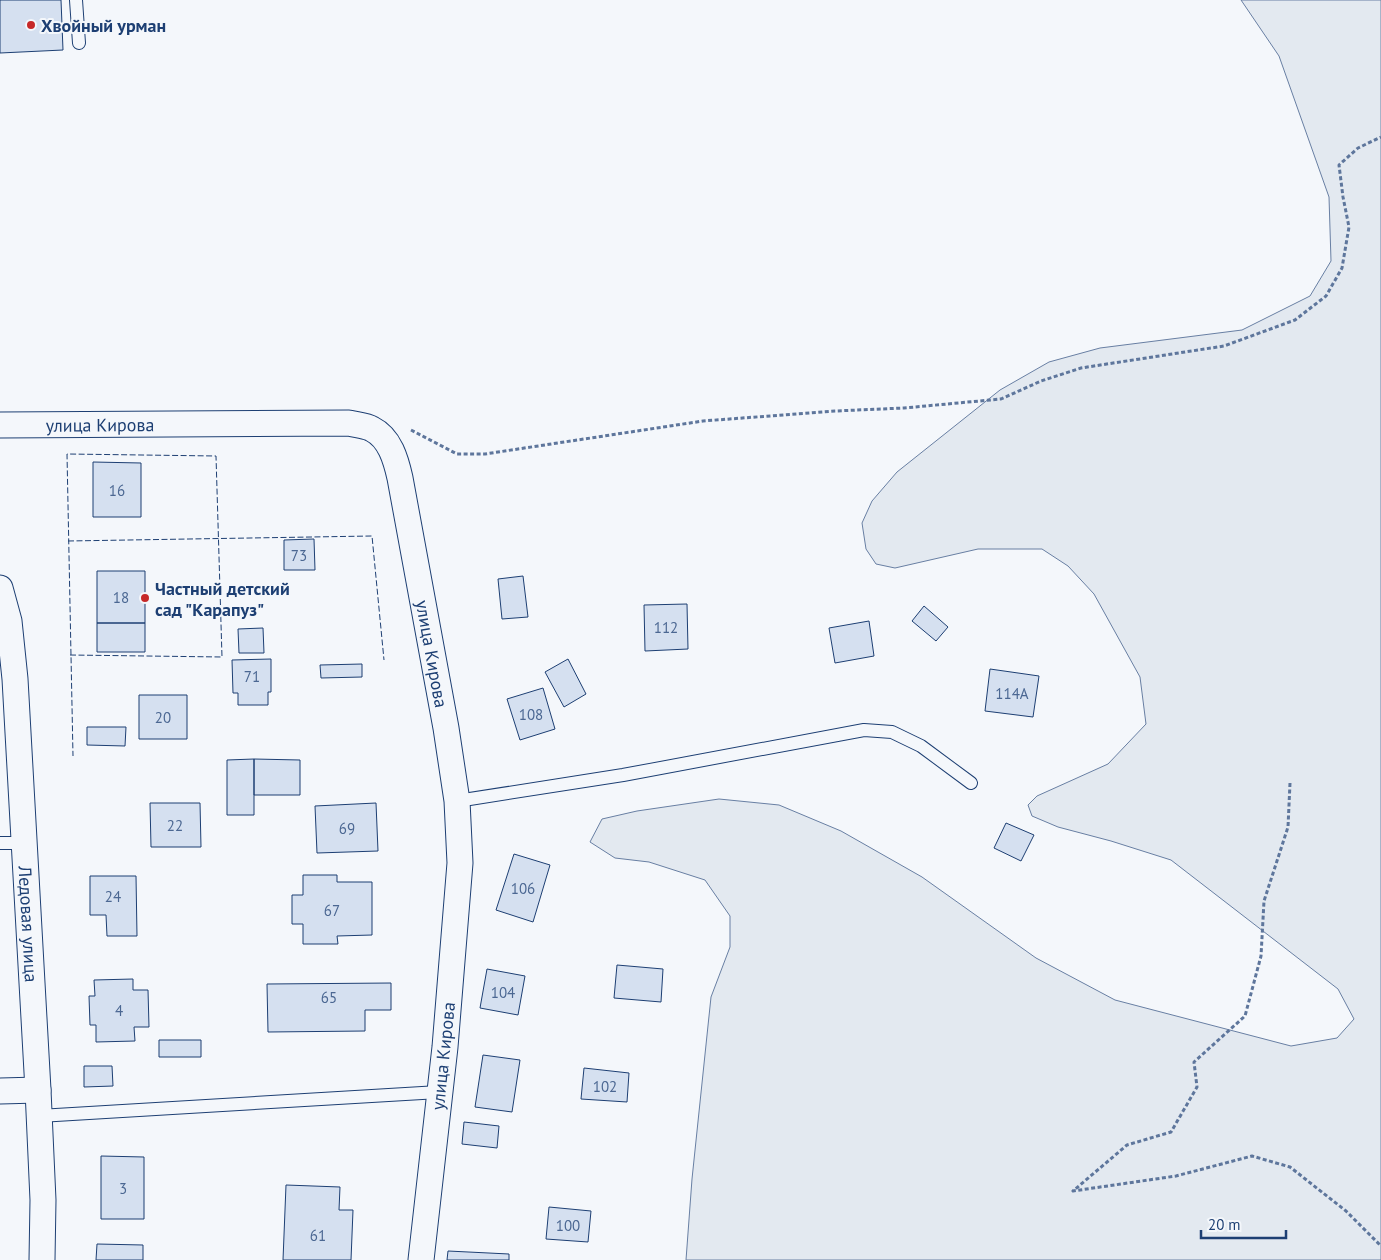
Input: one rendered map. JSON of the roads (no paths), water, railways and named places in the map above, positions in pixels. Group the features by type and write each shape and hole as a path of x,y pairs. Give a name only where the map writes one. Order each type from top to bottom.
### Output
{"street":[{"name":"улица Кирова","path":"0,425 349,423 372,429 387,442 396,462 400,478 446,728 457,801 460,863 446,1038 421,1260"},
{"name":"Ледовая улица","path":"0,588 9,621 15,679 12,843 38,1090 42,1260"},
{"path":"0,1090 38,1090"}],"lane":[{"path":"76,0 80,43"},
{"path":"457,801 623,775 864,730 892,732 921,746 971,783"},
{"path":"39,1116 439,1092"}],"place":[{"name":"Хвойный урман","path":"31,25"},
{"name":"Частный детский сад \"Карапуз\"","path":"145,598"}]}
